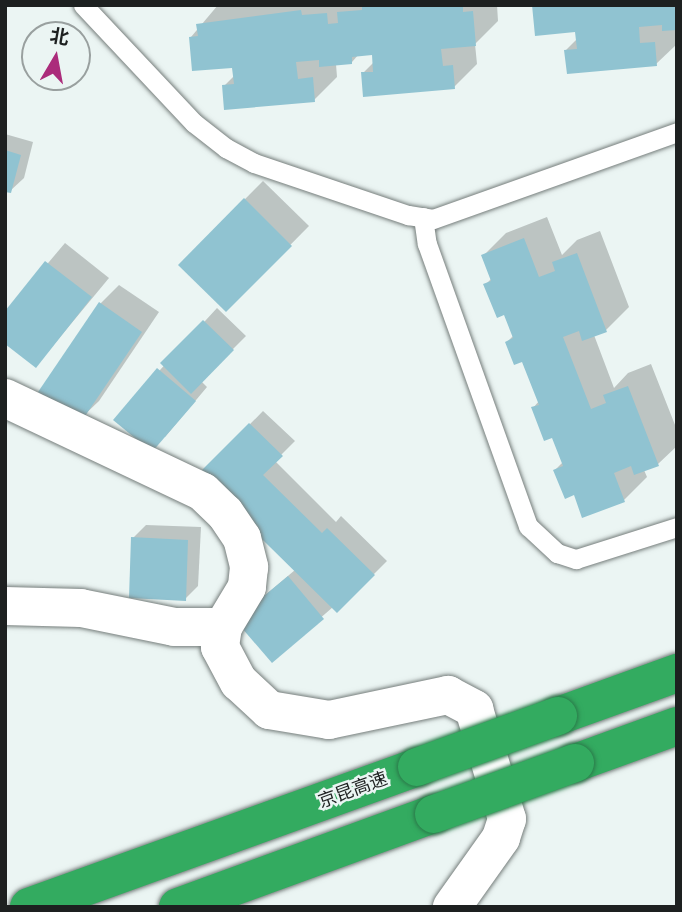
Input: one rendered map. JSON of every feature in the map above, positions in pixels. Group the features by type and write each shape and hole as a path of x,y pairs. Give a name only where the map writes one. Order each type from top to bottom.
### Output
{"highway":[{"name":"京昆高速","path":"29,907 677,673"},
{"path":"178,907 677,726"}],"street":[{"path":"5,398 211,498 242,538 249,567 247,587 223,627 220,647 239,682 278,715 329,720 447,695 474,709 507,819 501,838 452,907"},
{"path":"5,606 81,608 174,627 223,627"}],"lane":[{"path":"83,5 194,123 226,148 254,163 423,217 433,219 677,132"},
{"path":"423,217 427,244 528,526 557,553 576,559 677,527"}],"building":[{"path":"362,5 463,5 463,12 473,11 476,46 441,49 443,66 453,65 455,89 363,97 361,72 373,72 372,55 352,57 352,64 319,67 319,60 296,62 298,79 313,77 315,102 224,110 222,85 234,84 232,68 192,71 189,37 198,36 196,24 301,10 302,15 327,13 328,24 338,23 337,12 362,10"},
{"path":"532,5 677,5 677,30 662,31 662,25 639,27 640,43 655,42 657,66 567,74 564,50 577,49 575,32 535,36"},
{"path":"5,150 21,155 11,193 5,192"},
{"path":"244,198 292,246 226,312 178,265"},
{"path":"524,238 539,277 555,271 552,262 577,253 607,332 582,341 579,331 563,337 591,409 606,403 603,395 628,386 659,466 634,475 631,466 614,473 625,502 582,518 574,495 565,499 553,470 563,466 552,438 544,441 531,407 539,405 522,362 514,365 505,342 513,338 504,315 497,318 483,284 491,281 481,255"},
{"path":"45,261 92,297 36,368 5,344 5,311"},
{"path":"99,302 142,332 81,422 38,392"},
{"path":"203,320 234,350 191,394 160,363"},
{"path":"157,368 196,401 152,452 113,420"},
{"path":"249,423 283,456 263,475 322,533 327,528 375,575 337,613 197,475"},
{"path":"131,537 188,540 186,601 129,598"},
{"path":"288,576 324,619 272,663 235,620"}]}
